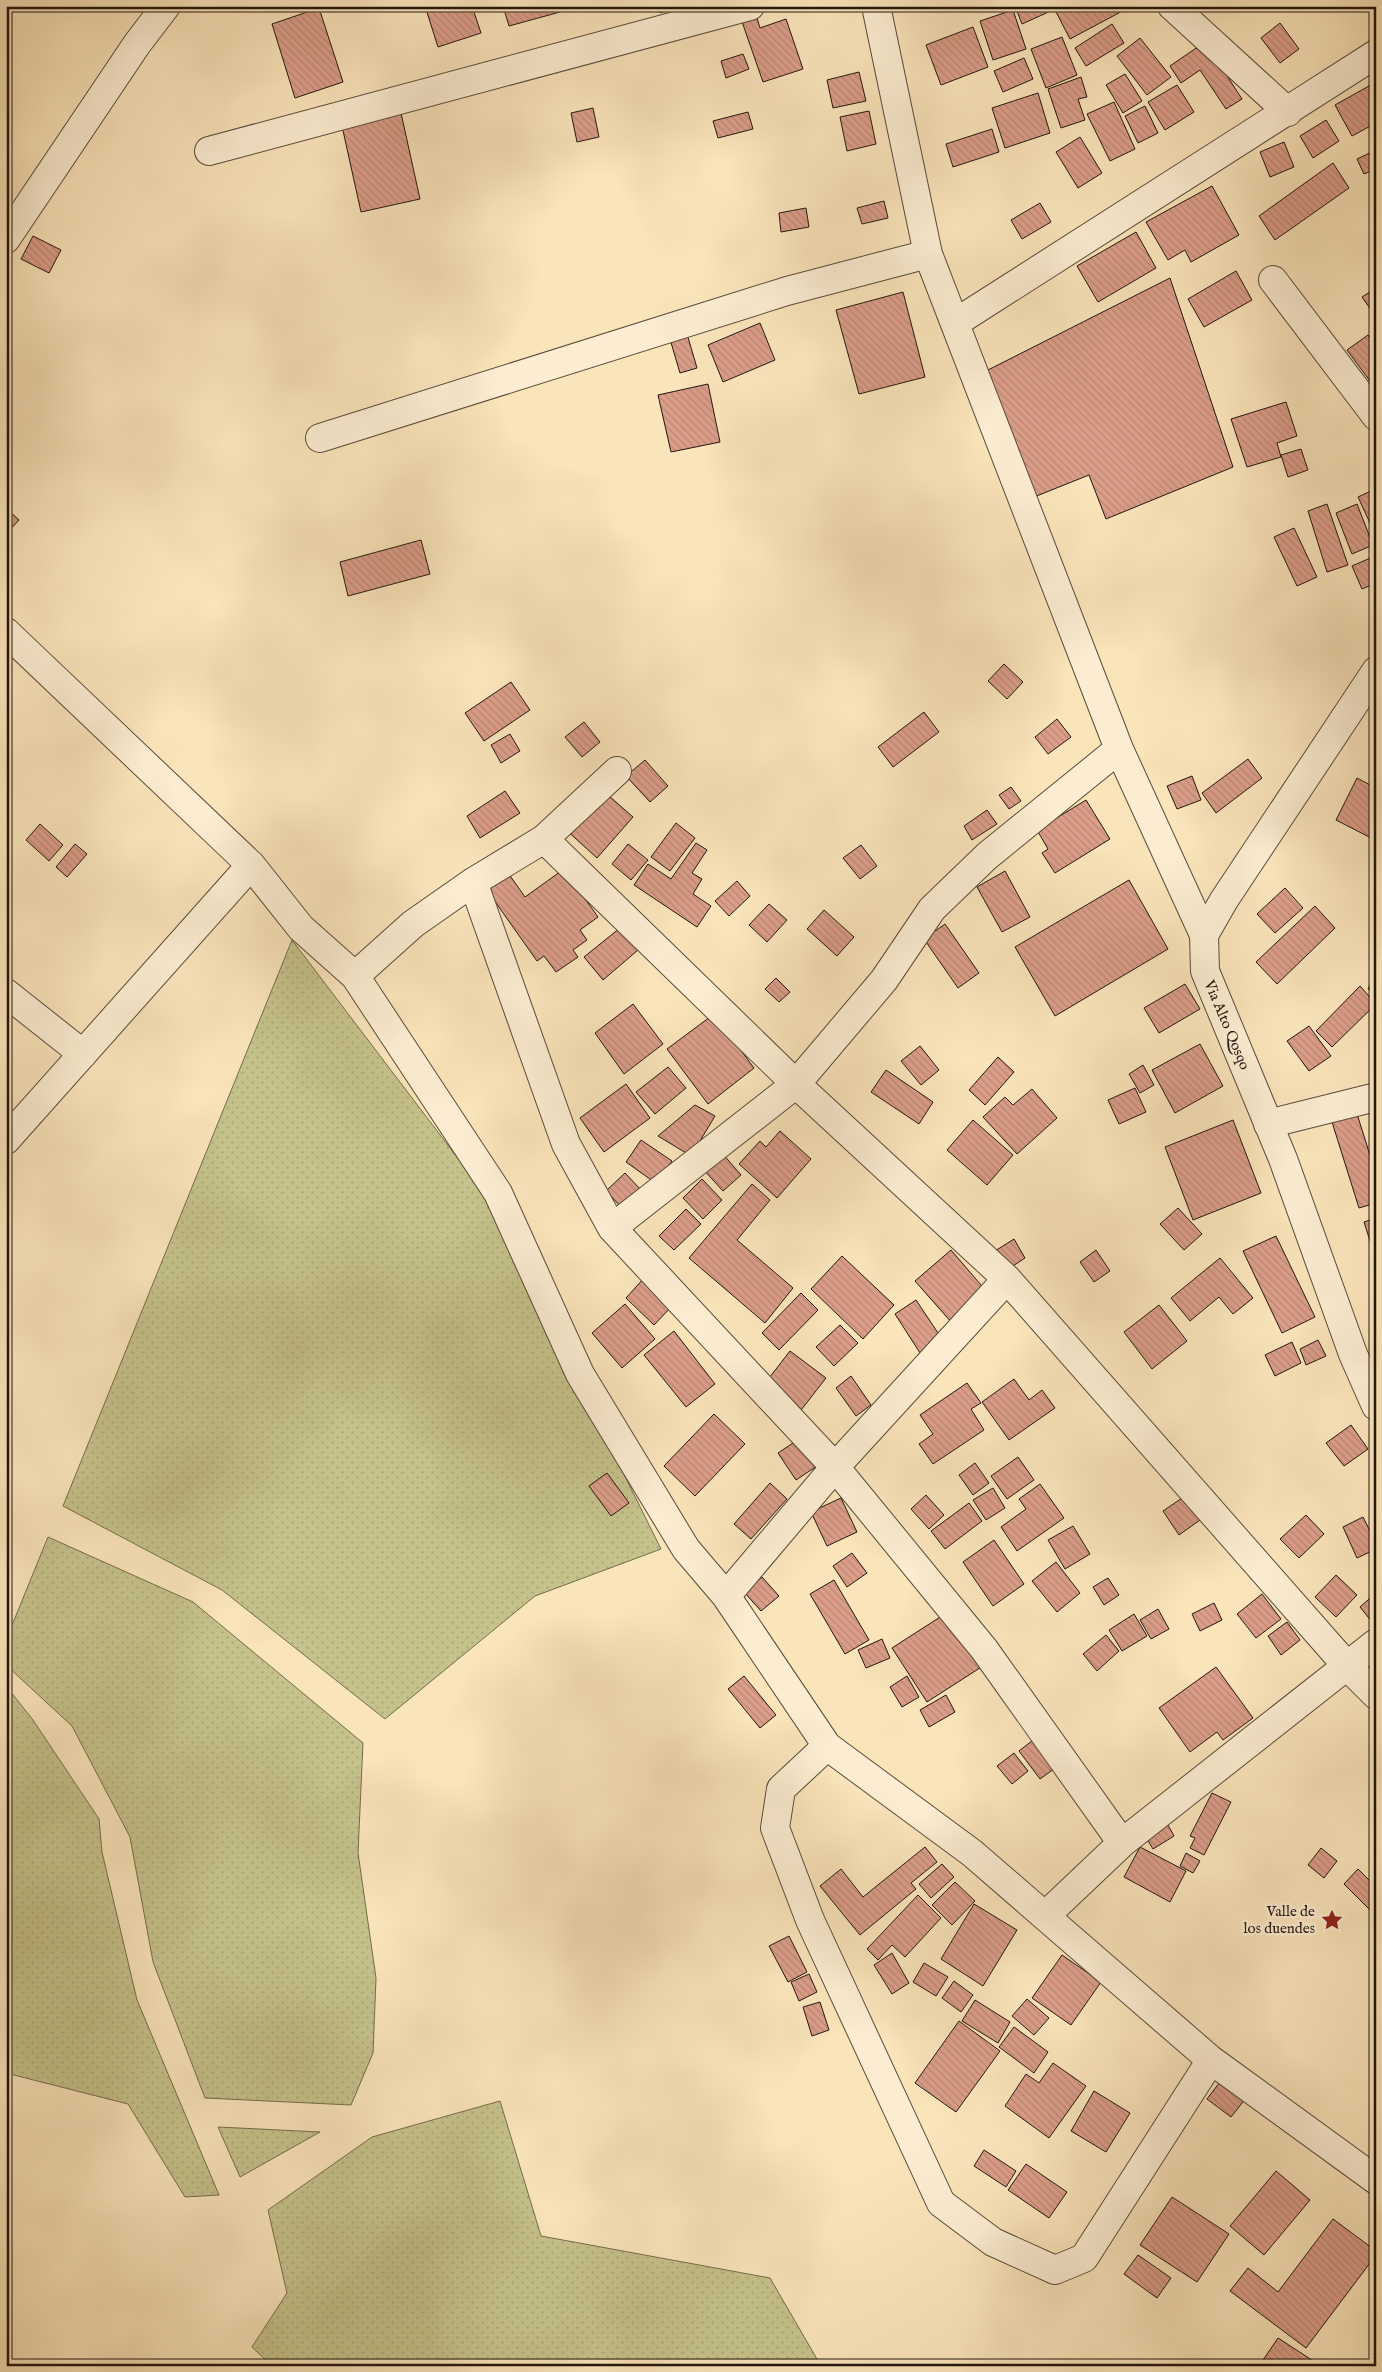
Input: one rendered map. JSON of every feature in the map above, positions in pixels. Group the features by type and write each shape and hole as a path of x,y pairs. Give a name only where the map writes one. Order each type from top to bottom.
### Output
{"street":[{"path":"6,239 137,44 166,6"},
{"path":"209,150 750,6"},
{"path":"876,6 928,254 1119,750 1204,935"},
{"path":"1172,6 1288,112"},
{"path":"955,323 1376,54"},
{"path":"320,438 787,292 928,254"},
{"path":"1273,280 1376,416"},
{"path":"6,632 251,865 301,928 355,976 498,1194 580,1374 686,1549 726,1596 827,1746 972,1853 1211,2060 1376,2180"},
{"path":"1204,935 1224,900 1376,670"},
{"path":"612,1228 796,1084 884,980 932,909 987,856 1119,750"},
{"path":"355,976 413,924 473,882 544,838 617,771"},
{"path":"544,838 796,1084 1007,1279 1348,1667 1376,1695"},
{"path":"6,1140 251,865"},
{"path":"473,882 566,1144 612,1228 835,1468 984,1649 1122,1843"},
{"name":"Via Alto Qosqo","path":"1204,935 1205,971 1268,1124 1353,1354 1376,1406"},
{"path":"6,992 83,1054"},
{"path":"1268,1124 1376,1097"},
{"path":"726,1596 835,1468 1007,1279"},
{"path":"1045,1916 1122,1843 1348,1667 1376,1643"},
{"path":"827,1746 781,1789 775,1828 810,1920 941,2202 993,2242 1056,2270 1084,2258 1211,2060"}],"shaded area":[{"path":"292,940 485,1194 661,1549 535,1596 385,1719 222,1590 63,1506"},
{"path":"48,1537 193,1602 363,1743 358,1853 376,1978 373,2053 351,2105 205,2098 153,1962 130,1837 72,1726 6,1665 6,1640"},
{"path":"6,1686 33,1720 99,1819 102,1852 137,2000 219,2195 185,2197 128,2104 6,2073"},
{"path":"500,2101 541,2236 770,2278 821,2366 272,2366 252,2347 287,2293 268,2210 372,2137"},
{"path":"218,2127 320,2132 240,2177"}],"building":[{"path":"425,6 472,6 481,33 438,47"},
{"path":"503,6 559,6 560,12 509,26"},
{"path":"657,6 681,6 660,13"},
{"path":"1015,6 1051,6 1053,10 1022,24"},
{"path":"1053,6 1130,6 1130,7 1070,39"},
{"path":"319,8 343,82 295,98 272,24"},
{"path":"1013,10 1026,49 993,60 980,21"},
{"path":"755,11 760,28 786,19 803,69 763,82 740,16"},
{"path":"1280,23 1299,49 1280,63 1261,38"},
{"path":"1112,24 1124,43 1086,66 1075,48"},
{"path":"973,27 988,67 941,85 926,45"},
{"path":"1062,37 1077,75 1046,88 1031,49"},
{"path":"1140,38 1171,77 1147,95 1117,56"},
{"path":"1205,42 1242,99 1226,109 1200,70 1181,83 1170,66"},
{"path":"743,54 749,69 726,78 721,61"},
{"path":"1024,58 1033,79 1003,92 994,71"},
{"path":"859,72 866,101 833,108 827,80"},
{"path":"1125,74 1142,101 1123,113 1106,85"},
{"path":"1081,77 1087,97 1078,99 1085,120 1061,128 1048,89"},
{"path":"1376,82 1376,123 1352,136 1335,105"},
{"path":"1177,85 1194,112 1165,130 1148,102"},
{"path":"1038,93 1050,133 1005,148 992,108"},
{"path":"1114,102 1135,149 1110,161 1087,114"},
{"path":"1145,106 1158,133 1138,143 1125,116"},
{"path":"593,108 599,137 577,142 571,113"},
{"path":"869,111 876,144 847,151 840,117"},
{"path":"748,112 753,129 718,138 713,121"},
{"path":"401,113 420,199 361,212 342,126"},
{"path":"1326,120 1339,141 1313,158 1300,136"},
{"path":"992,129 999,152 953,167 946,144"},
{"path":"1080,137 1102,173 1078,188 1056,152"},
{"path":"1284,142 1294,167 1270,177 1260,152"},
{"path":"1374,151 1376,169 1364,174 1357,159"},
{"path":"1333,163 1349,188 1275,240 1259,216"},
{"path":"1212,186 1239,235 1191,262 1185,250 1168,260 1146,222"},
{"path":"884,201 888,218 862,224 857,208"},
{"path":"1040,203 1051,222 1022,239 1011,220"},
{"path":"806,208 809,227 781,232 779,213"},
{"path":"1136,232 1156,268 1098,302 1077,266"},
{"path":"33,236 61,250 49,273 21,259"},
{"path":"1236,271 1252,300 1204,327 1188,299"},
{"path":"1170,278 1233,467 1106,519 1089,475 1029,499 980,374"},
{"path":"1376,288 1376,317 1362,297"},
{"path":"903,292 925,377 859,394 836,310"},
{"path":"760,323 775,360 723,382 708,345"},
{"path":"687,334 697,368 680,373 670,339"},
{"path":"1368,335 1376,346 1376,389 1347,350"},
{"path":"708,384 720,442 671,452 658,395"},
{"path":"1286,402 1297,436 1277,443 1281,457 1247,467 1231,419"},
{"path":"1301,449 1308,470 1288,477 1281,455"},
{"path":"1373,490 1376,492 1376,536 1358,497"},
{"path":"1327,504 1348,565 1327,572 1308,511"},
{"path":"1357,504 1373,545 1352,554 1336,513"},
{"path":"6,508 19,520 6,534"},
{"path":"1294,528 1317,577 1297,586 1274,537"},
{"path":"421,540 430,574 348,596 340,562"},
{"path":"1375,556 1376,583 1362,589 1352,566"},
{"path":"1004,664 1023,682 1007,699 988,681"},
{"path":"511,682 530,710 484,741 465,713"},
{"path":"924,712 939,732 893,767 878,747"},
{"path":"1057,719 1071,737 1048,754 1035,737"},
{"path":"584,722 600,742 582,757 565,737"},
{"path":"510,734 520,751 501,763 491,745"},
{"path":"1248,759 1262,778 1216,813 1202,793"},
{"path":"645,760 668,786 650,802 626,776"},
{"path":"1192,776 1201,800 1177,809 1167,786"},
{"path":"1357,778 1376,788 1375,840 1336,820"},
{"path":"1011,787 1021,801 1009,809 999,795"},
{"path":"600,788 633,817 597,858 564,828"},
{"path":"505,791 520,813 480,838 467,816"},
{"path":"1086,800 1110,839 1055,873 1042,853 1048,849 1037,830"},
{"path":"987,810 997,824 972,840 964,826"},
{"path":"676,823 695,838 670,871 651,857"},
{"path":"40,824 63,845 49,861 26,840"},
{"path":"696,843 707,850 692,873 702,879 693,894 711,906 697,927 634,885 648,864 671,879"},
{"path":"75,844 87,854 67,877 56,867"},
{"path":"628,844 648,860 631,880 612,864"},
{"path":"861,845 877,866 860,879 843,858"},
{"path":"564,869 598,917 580,930 587,940 573,950 578,957 556,972 544,956 537,961 484,886 506,870 525,897"},
{"path":"1005,871 1030,917 1002,932 977,887"},
{"path":"1129,880 1168,949 1055,1016 1015,947"},
{"path":"737,881 750,896 729,916 715,901"},
{"path":"1285,888 1303,908 1275,933 1257,914"},
{"path":"769,904 787,920 767,942 749,925"},
{"path":"1315,906 1335,928 1277,984 1256,962"},
{"path":"824,910 854,937 837,956 807,929"},
{"path":"945,924 979,973 958,988 924,939"},
{"path":"620,928 638,950 603,980 584,957"},
{"path":"1376,974 1376,993 1368,989"},
{"path":"776,978 790,992 779,1002 765,989"},
{"path":"1185,984 1200,1009 1159,1033 1144,1008"},
{"path":"1360,986 1376,1004 1332,1047 1316,1031"},
{"path":"633,1004 663,1044 624,1074 595,1033"},
{"path":"714,1014 754,1068 708,1104 667,1049"},
{"path":"1309,1026 1331,1056 1309,1071 1287,1041"},
{"path":"1200,1044 1223,1086 1175,1113 1152,1070"},
{"path":"920,1046 939,1070 921,1085 901,1061"},
{"path":"998,1057 1014,1072 985,1105 969,1090"},
{"path":"1143,1065 1154,1085 1140,1093 1129,1074"},
{"path":"668,1067 686,1088 655,1114 636,1092"},
{"path":"886,1070 933,1102 919,1124 871,1092"},
{"path":"626,1084 650,1118 604,1152 580,1118"},
{"path":"1135,1088 1146,1112 1119,1124 1108,1100"},
{"path":"1032,1089 1057,1118 1017,1154 983,1117 1005,1097 1013,1105"},
{"path":"695,1105 715,1116 691,1156 658,1136"},
{"path":"1357,1114 1376,1174 1376,1203 1359,1208 1332,1122"},
{"path":"973,1120 1013,1155 987,1185 947,1150"},
{"path":"1233,1120 1261,1193 1193,1220 1165,1147"},
{"path":"780,1131 811,1159 777,1198 739,1164 760,1141 766,1147"},
{"path":"641,1140 672,1161 657,1184 626,1162"},
{"path":"722,1153 741,1175 723,1191 703,1169"},
{"path":"625,1173 642,1191 623,1209 606,1191"},
{"path":"702,1179 722,1200 703,1219 683,1198"},
{"path":"752,1184 770,1200 737,1240 793,1288 765,1323 689,1258"},
{"path":"1178,1208 1202,1234 1184,1250 1160,1224"},
{"path":"686,1209 701,1224 674,1250 659,1236"},
{"path":"1376,1218 1376,1239 1370,1241 1364,1222"},
{"path":"1276,1236 1315,1317 1282,1333 1243,1251"},
{"path":"1014,1239 1025,1258 1007,1270 995,1251"},
{"path":"951,1250 987,1292 952,1323 915,1281"},
{"path":"1096,1250 1110,1271 1094,1282 1080,1262"},
{"path":"842,1256 894,1305 863,1339 811,1289"},
{"path":"1220,1258 1253,1298 1233,1314 1219,1297 1190,1321 1171,1298"},
{"path":"645,1277 673,1305 654,1325 626,1298"},
{"path":"801,1293 818,1310 779,1350 762,1333"},
{"path":"916,1300 944,1342 922,1356 895,1314"},
{"path":"625,1304 655,1339 622,1368 592,1333"},
{"path":"1159,1305 1187,1341 1152,1369 1124,1332"},
{"path":"840,1325 858,1343 834,1366 816,1347"},
{"path":"674,1331 715,1384 686,1407 644,1355"},
{"path":"1318,1340 1326,1356 1306,1365 1300,1349"},
{"path":"1292,1342 1301,1363 1275,1376 1265,1355"},
{"path":"790,1351 826,1378 798,1414 763,1386"},
{"path":"851,1376 871,1405 856,1416 836,1388"},
{"path":"1014,1379 1029,1400 1042,1390 1055,1408 1009,1440 982,1402"},
{"path":"967,1383 981,1403 971,1409 984,1430 933,1464 919,1444 933,1434 920,1415"},
{"path":"714,1414 745,1444 695,1496 664,1466"},
{"path":"1351,1425 1368,1449 1344,1466 1326,1443"},
{"path":"799,1439 817,1466 796,1480 778,1453"},
{"path":"1018,1457 1034,1480 1007,1499 991,1476"},
{"path":"975,1463 989,1483 973,1495 959,1475"},
{"path":"607,1473 629,1503 611,1516 589,1486"},
{"path":"770,1483 787,1499 751,1539 734,1524"},
{"path":"1040,1484 1064,1518 1017,1551 1001,1527 1026,1509 1019,1499"},
{"path":"993,1488 1005,1508 986,1520 973,1500"},
{"path":"1191,1492 1207,1515 1179,1535 1163,1511"},
{"path":"926,1495 944,1515 929,1529 911,1509"},
{"path":"841,1498 857,1532 827,1546 811,1512"},
{"path":"969,1503 982,1521 945,1549 931,1531"},
{"path":"1306,1515 1324,1534 1299,1558 1280,1539"},
{"path":"1363,1517 1376,1543 1376,1549 1357,1558 1343,1527"},
{"path":"1073,1526 1090,1554 1065,1569 1048,1540"},
{"path":"994,1540 1024,1584 993,1606 963,1562"},
{"path":"852,1553 867,1573 847,1587 833,1566"},
{"path":"1056,1562 1080,1593 1057,1612 1032,1581"},
{"path":"1336,1575 1357,1595 1336,1617 1315,1597"},
{"path":"762,1577 779,1596 761,1611 744,1592"},
{"path":"1108,1578 1119,1595 1104,1605 1093,1587"},
{"path":"834,1580 869,1640 845,1654 810,1594"},
{"path":"1376,1593 1376,1618 1372,1622 1360,1607"},
{"path":"1262,1594 1281,1619 1256,1638 1237,1614"},
{"path":"1214,1603 1222,1620 1200,1631 1192,1614"},
{"path":"1158,1609 1169,1629 1151,1639 1140,1620"},
{"path":"951,1610 986,1664 927,1702 892,1648"},
{"path":"1134,1614 1147,1636 1122,1651 1109,1630"},
{"path":"1287,1622 1300,1640 1281,1655 1268,1636"},
{"path":"1106,1635 1119,1651 1097,1671 1083,1654"},
{"path":"882,1639 890,1658 866,1668 858,1650"},
{"path":"1216,1667 1253,1718 1223,1740 1217,1732 1190,1752 1159,1708"},
{"path":"744,1676 776,1715 760,1728 728,1689"},
{"path":"907,1676 919,1697 902,1707 890,1687"},
{"path":"946,1695 955,1712 929,1727 920,1710"},
{"path":"1037,1737 1058,1766 1040,1779 1019,1751"},
{"path":"1014,1753 1028,1771 1012,1784 997,1766"},
{"path":"1212,1793 1231,1802 1204,1855 1190,1848 1195,1838 1190,1836"},
{"path":"1163,1816 1174,1836 1153,1849 1141,1829"},
{"path":"925,1847 937,1862 911,1883 916,1889 860,1935 820,1886 841,1869 863,1897"},
{"path":"1140,1847 1186,1871 1170,1902 1124,1877"},
{"path":"1321,1848 1337,1861 1324,1878 1308,1865"},
{"path":"1186,1853 1200,1861 1193,1873 1180,1866"},
{"path":"942,1864 954,1877 931,1898 919,1884"},
{"path":"1358,1869 1376,1887 1376,1916 1344,1884"},
{"path":"955,1882 975,1901 952,1925 932,1905"},
{"path":"918,1895 941,1918 905,1957 892,1945 878,1960 867,1949"},
{"path":"974,1904 1017,1930 983,1986 941,1959"},
{"path":"789,1936 807,1972 788,1982 769,1946"},
{"path":"892,1953 909,1983 892,1994 874,1965"},
{"path":"1062,1955 1101,1982 1071,2025 1032,1998"},
{"path":"924,1963 948,1977 936,1996 913,1982"},
{"path":"809,1974 817,1992 799,2001 791,1982"},
{"path":"954,1981 973,1995 961,2012 942,1998"},
{"path":"1027,1999 1049,2018 1034,2035 1012,2016"},
{"path":"975,2000 1010,2022 998,2043 962,2021"},
{"path":"820,2002 829,2030 812,2036 803,2007"},
{"path":"959,2021 1000,2051 956,2112 915,2083"},
{"path":"1014,2027 1048,2052 1034,2073 999,2047"},
{"path":"1053,2063 1086,2086 1049,2138 1005,2106 1026,2074 1039,2083"},
{"path":"1226,2074 1250,2093 1231,2117 1207,2099"},
{"path":"1094,2091 1130,2113 1106,2152 1071,2131"},
{"path":"984,2150 1016,2171 1006,2187 974,2166"},
{"path":"1026,2164 1067,2192 1049,2218 1008,2190"},
{"path":"1276,2171 1310,2200 1264,2255 1230,2226"},
{"path":"1172,2197 1229,2234 1197,2282 1140,2245"},
{"path":"1333,2219 1376,2251 1376,2255 1306,2348 1230,2291 1248,2268 1278,2292"},
{"path":"1138,2255 1171,2278 1157,2298 1124,2274"},
{"path":"1278,2338 1321,2366 1259,2366"},
{"path":"1366,2363 1366,2366 1329,2366 1329,2365"}],"place":[{"name":"Valle de los duendes","path":"1332,1920"}]}
